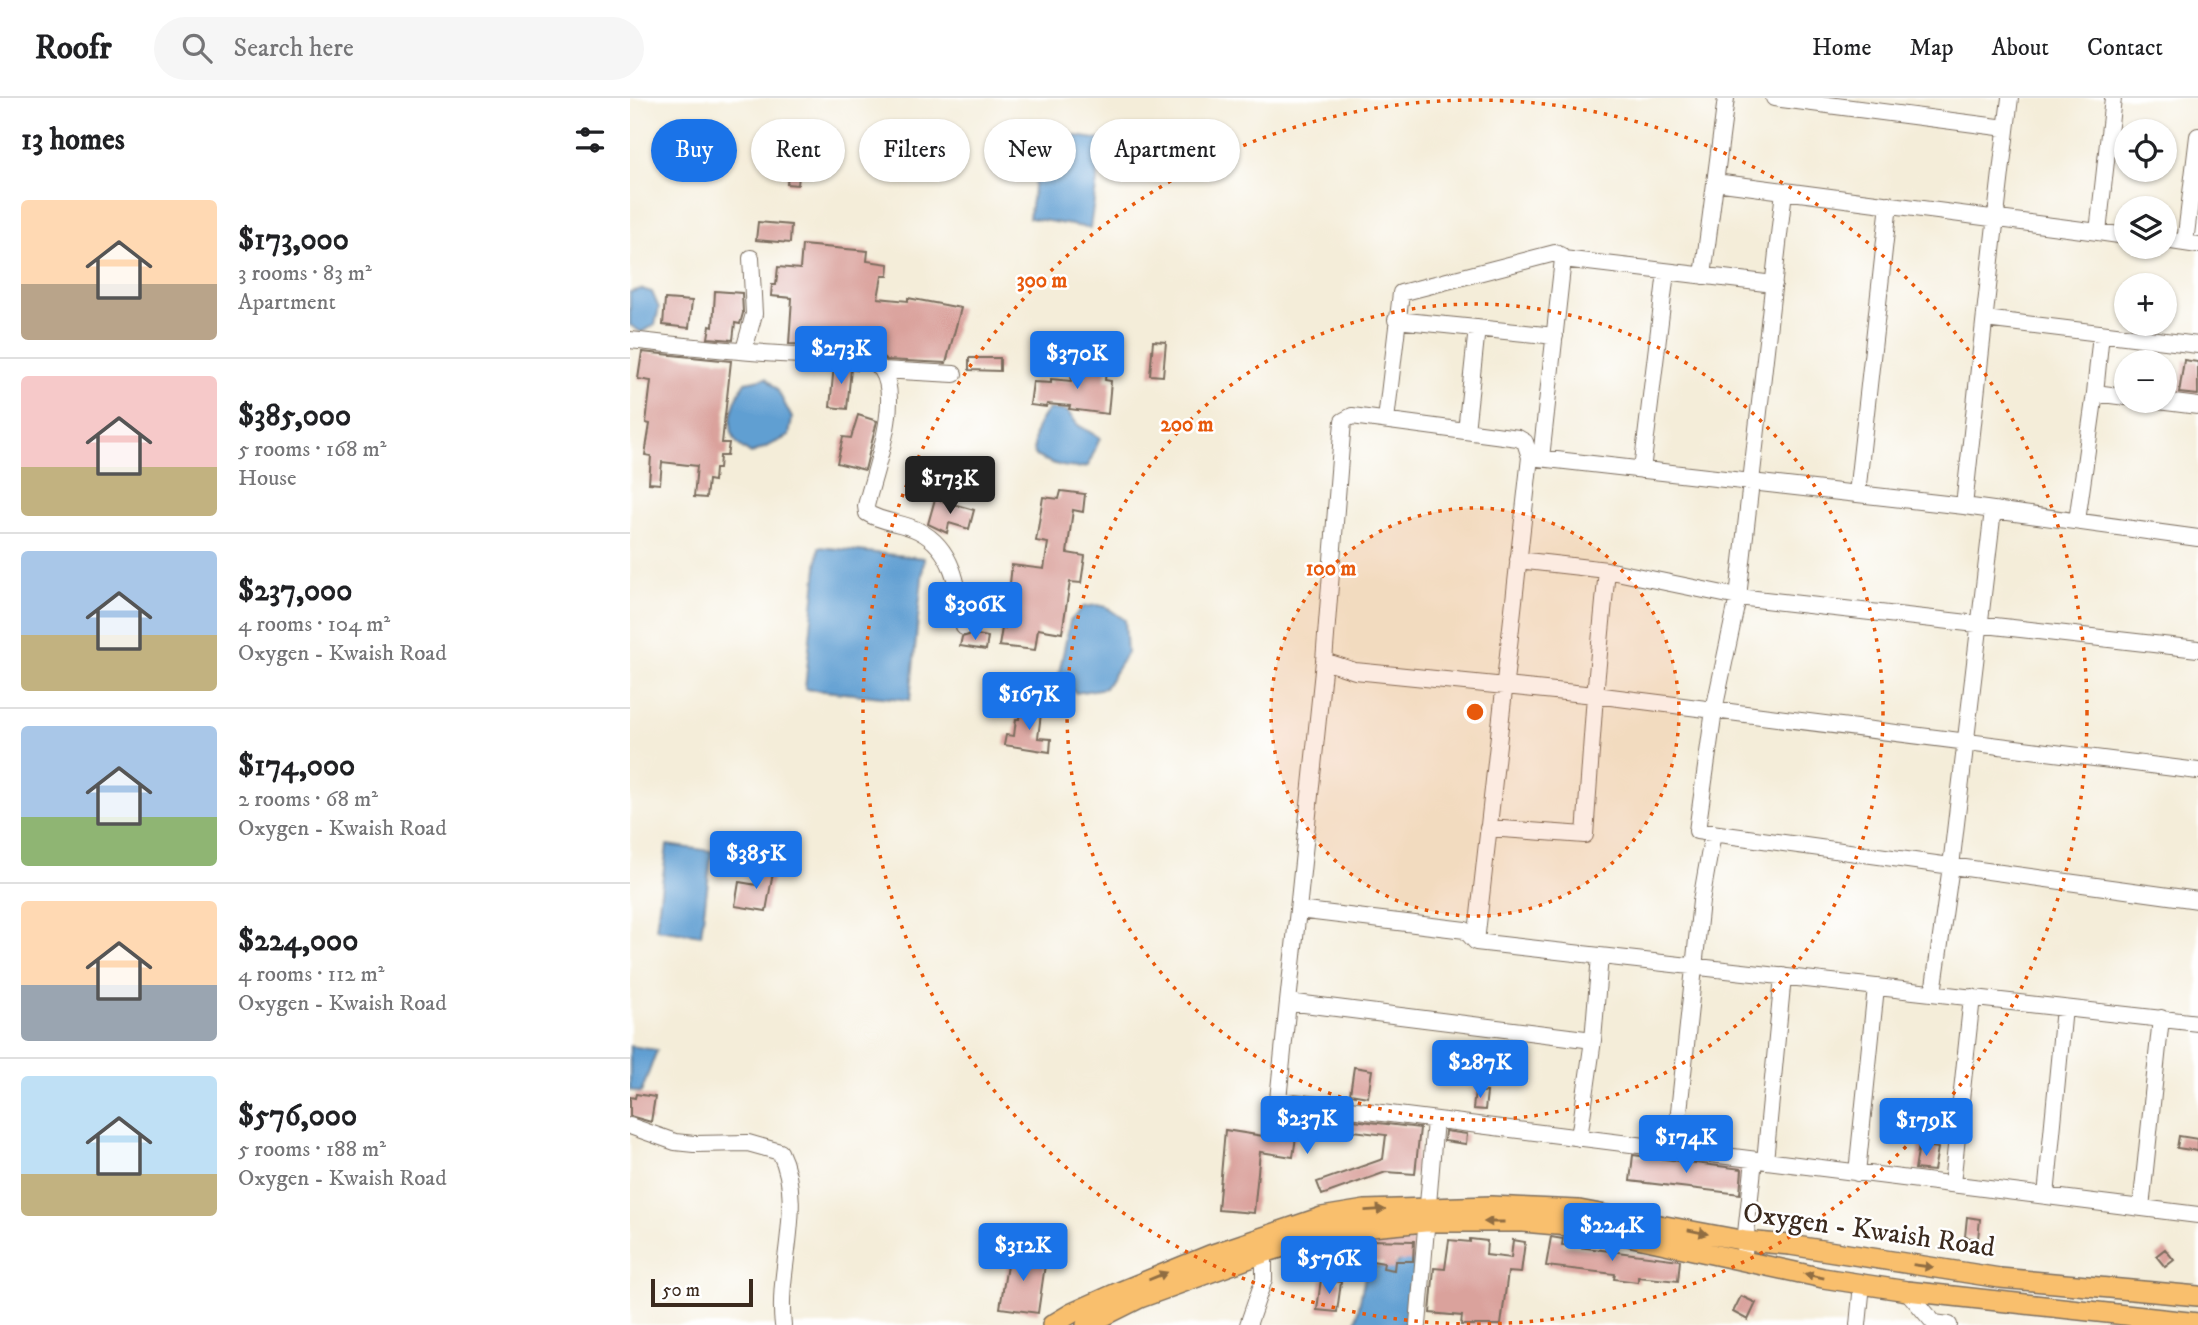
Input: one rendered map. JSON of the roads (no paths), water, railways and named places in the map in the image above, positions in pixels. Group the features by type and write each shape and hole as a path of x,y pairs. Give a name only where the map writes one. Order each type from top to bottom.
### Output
{"main road":[{"name":"Oxygen - Kwaish Road","path":"1086,1325 1140,1298 1264,1253 1339,1230 1491,1206 1579,1210 1746,1241 1790,1245 2000,1278 2198,1296"},
{"name":"Oxygen - Kwaish Road","path":"1052,1325 1119,1292 1210,1255 1322,1217 1365,1210 1591,1228 1743,1261 1907,1292 2106,1320 2198,1323"}],"street":[{"path":"1703,276 1726,98"},
{"path":"1774,98 2006,128"},
{"path":"1964,506 2010,98"},
{"path":"2098,232 2113,98"},
{"path":"2191,244 2198,136"},
{"path":"1715,182 2114,234"},
{"path":"1784,191 1738,597 1714,710 1697,831 2198,900"},
{"path":"1857,494 1889,204"},
{"path":"1386,420 1396,320 1399,299 1404,290 1560,254 1563,259 1555,336 1518,560 1476,942"},
{"path":"744,350 754,314 751,258"},
{"path":"1563,259 1774,284"},
{"path":"1642,470 1666,272"},
{"path":"1985,319 2198,345"},
{"path":"1396,320 1555,336"},
{"path":"1466,431 1477,328"},
{"path":"2077,522 2101,333"},
{"path":"630,340 867,358 882,370 890,408 866,506 867,513 875,519 918,530 936,542 956,574 964,627"},
{"path":"882,370 954,374"},
{"path":"2095,393 2114,395"},
{"path":"2177,403 2198,406"},
{"path":"2198,538 1964,506 1536,458 1525,442 1518,438 1352,416 1343,421 1324,661 1278,1100 2198,1215"},
{"path":"1933,993 1951,866 1993,510"},
{"path":"1518,560 1607,570 1738,597 2198,649"},
{"path":"1489,828 1585,835 1607,570"},
{"path":"1324,661 1355,671 1595,695 2198,771"},
{"path":"1675,1150 1693,966 1713,833"},
{"path":"1298,910 1465,930 1476,942 2198,1023"},
{"path":"1579,1138 1600,956"},
{"path":"1743,1261 1783,976"},
{"path":"1857,1173 1876,987"},
{"path":"1952,1184 1972,997"},
{"path":"1288,1002 1592,1040"},
{"path":"2046,1196 2064,1008"},
{"path":"2141,1208 2161,1018"},
{"path":"1418,1325 1425,1215 1435,1120"},
{"path":"630,1126 675,1142 748,1143 780,1152 785,1162 790,1189 783,1325"},
{"path":"1248,1325 1264,1279 1264,1253"},
{"path":"1858,1325 1862,1284"},
{"path":"1907,1292 1934,1323 1949,1325"}],"water":[{"path":"1076,136 1090,138 1090,182 1097,182 1090,228 1029,218 1035,182 1076,182"},
{"path":"642,289 652,292 659,308 655,325 641,332 630,325 630,292"},
{"path":"766,378 777,389 792,418 789,436 751,454 738,444 733,436 732,412 745,382"},
{"path":"1049,409 1067,411 1078,425 1100,438 1088,466 1068,467 1035,456 1036,431 1040,420"},
{"path":"819,547 924,558 910,700 805,689"},
{"path":"1083,607 1106,607 1125,620 1127,653 1105,688 1076,693 1058,678 1070,621"},
{"path":"667,845 712,851 701,935 656,929"},
{"path":"630,1046 657,1050 641,1093 630,1090"},
{"path":"1406,1256 1418,1260 1413,1325 1355,1325 1367,1266 1392,1267"}]}
